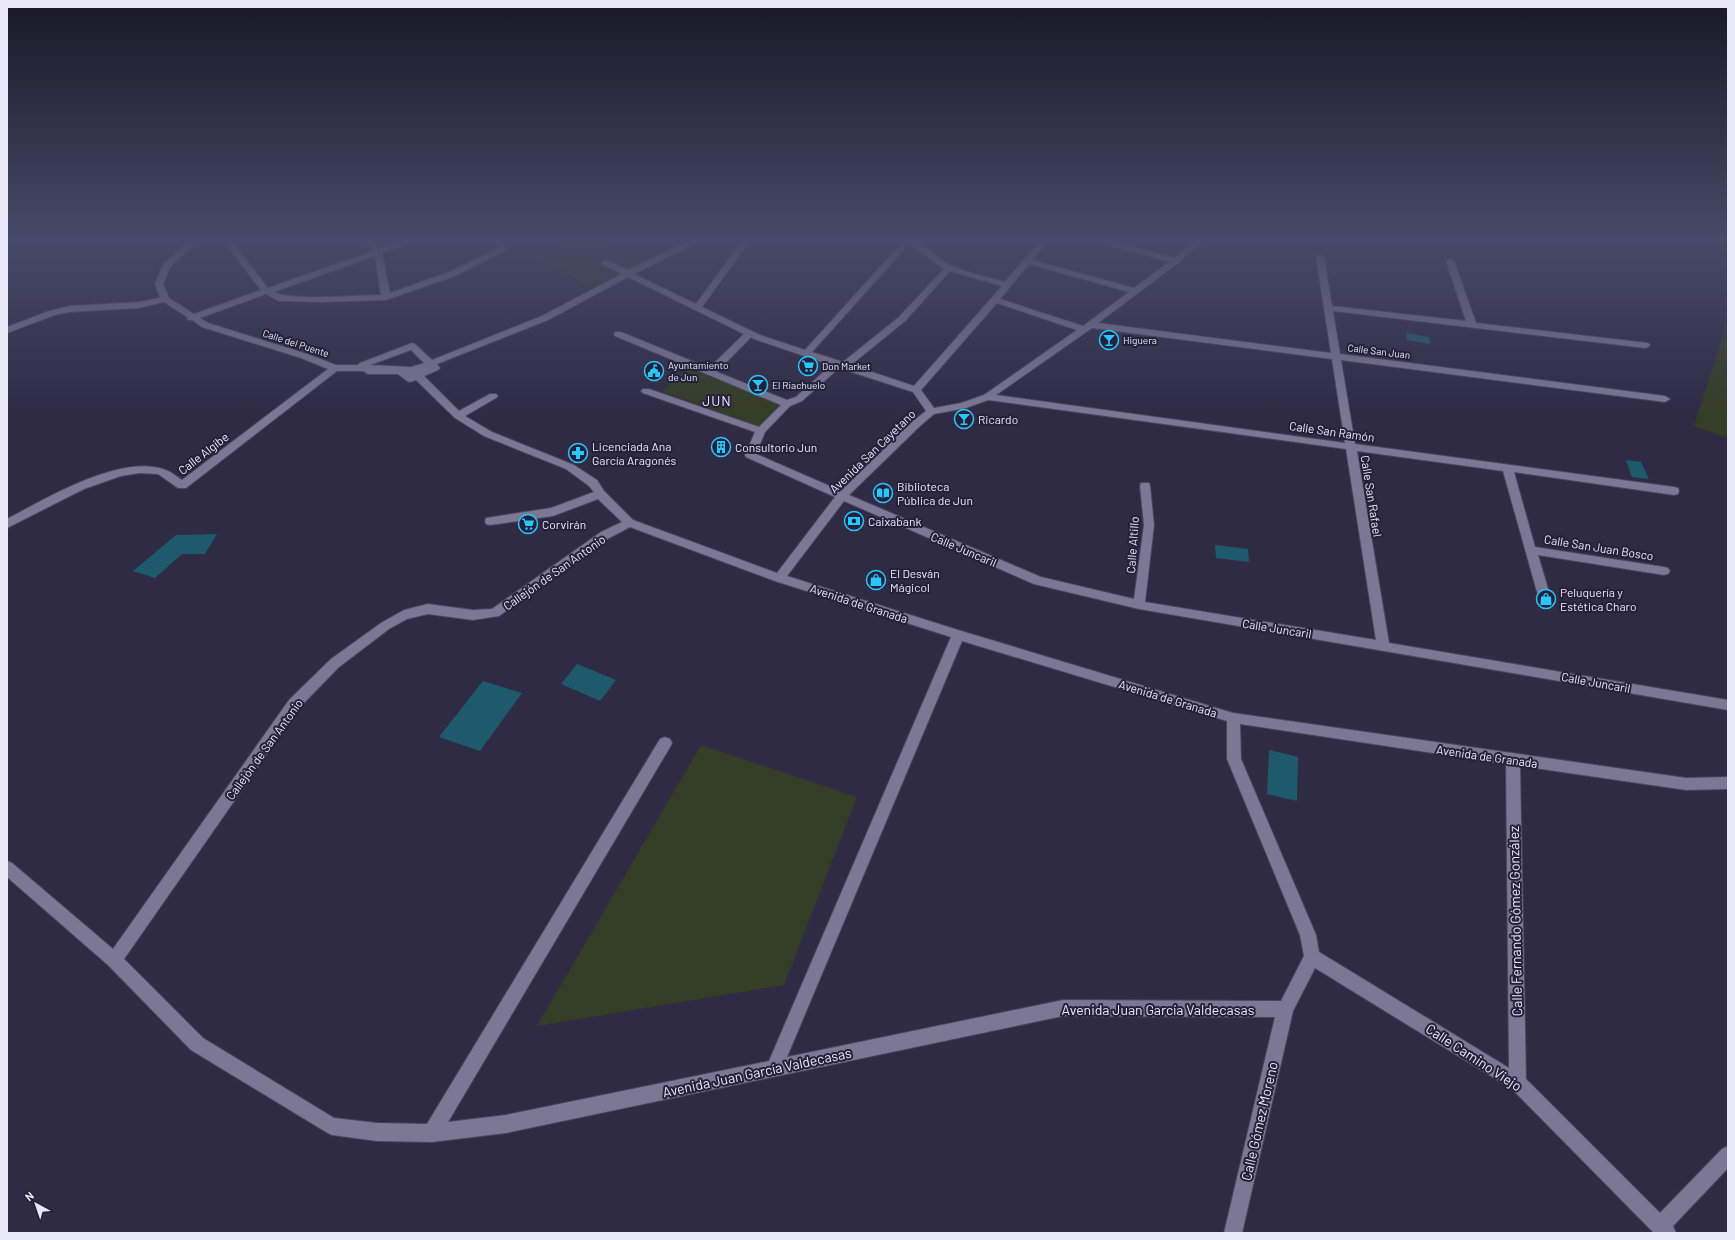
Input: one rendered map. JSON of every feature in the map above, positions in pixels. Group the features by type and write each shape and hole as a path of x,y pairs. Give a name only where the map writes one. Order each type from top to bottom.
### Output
{"street":[{"path":"7,330 52,313 70,309 139,305 165,299 164,296"},
{"path":"191,318 255,296"},
{"path":"274,296 279,298 324,299 389,296"},
{"path":"335,368 365,368 415,373 431,364 545,318 587,296"},
{"path":"674,296 750,333 916,390 931,412"},
{"path":"698,307 706,296"},
{"path":"807,353 859,296"},
{"path":"646,391 761,431 787,404 799,399 842,364 902,319 923,296"},
{"path":"916,390 998,296"},
{"name":"Avenida San Cayetano","path":"779,578 842,496 916,424 931,412 963,406 986,397 1087,327 1129,296"},
{"name":"Calle San Rafael","path":"1326,296 1383,646"},
{"path":"1462,296 1472,325"},
{"name":"Calle del Puente","path":"165,299 191,318 205,326 272,348 304,356 335,368"},
{"name":"Calle San Juan","path":"994,300 1087,327 1336,356 1665,398"},
{"path":"1328,308 1645,345"},
{"path":"711,372 750,333"},
{"path":"618,334 787,404"},
{"path":"365,368 363,365 412,346 431,364"},
{"name":"Calle Algibe","path":"7,524 87,484 132,470 160,471 182,485 335,368"},
{"path":"415,373 458,416 488,434 570,467 593,483 600,494 629,523"},
{"path":"458,416 493,396"},
{"name":"Calle San Ramón","path":"986,397 1674,491"},
{"name":"Calle Juncaril","path":"761,431 750,455 1038,581 1139,605 1728,705"},
{"path":"1507,468 1543,592"},
{"name":"Calle Altillo","path":"1139,605 1149,525 1145,486"},
{"path":"490,520 553,512 600,494"},
{"name":"Avenida de Granada","path":"629,523 779,578 958,635 1233,718 1686,784 1728,783"},
{"name":"Callejón de San Antonio","path":"114,960 294,704 335,663 385,626 404,615 428,609 473,615 495,614 605,535 629,523"},
{"name":"Calle San Juan Bosco","path":"1531,550 1664,570"},
{"path":"774,1069 958,635"},
{"path":"1233,718 1234,759 1308,935 1312,957 1285,1009"},
{"path":"432,1133 665,743"},
{"name":"Calle Fernando Gómez González","path":"1513,760 1518,1083"},
{"name":"Avenida Juan García Valdecasas","path":"7,868 114,960 197,1044 332,1126 377,1132 432,1133 506,1124 1063,1008 1285,1009"},
{"name":"Calle Camino Viejo","path":"1312,957 1518,1083 1664,1229"},
{"name":"Calle Gómez Moreno","path":"1233,1233 1285,1009"},
{"path":"1664,1229 1728,1155"}],"green space":[{"path":"1728,320 1728,438 1694,426"},
{"path":"688,369 781,403 758,427 662,391"},
{"path":"701,745 857,797 784,985 537,1026"}],"water":[{"path":"1406,333 1429,337 1430,344 1407,340"},
{"path":"1626,460 1641,462 1649,479 1632,477"},
{"path":"217,534 205,554 182,554 155,578 133,571 176,535"},
{"path":"1215,545 1248,549 1249,562 1216,558"},
{"path":"577,664 616,680 600,701 561,684"},
{"path":"483,681 522,693 480,751 439,737"},
{"path":"1269,750 1298,757 1297,801 1267,794"}],"place":[{"name":"Higuera","path":"1109,340"},
{"name":"Don Market","path":"808,366"},
{"name":"Ayuntamiento de Jun","path":"654,371"},
{"name":"El Riachuelo","path":"758,385"},
{"name":"Ricardo","path":"964,419"},
{"name":"Consultorio Jun","path":"721,447"},
{"name":"Licenciada Ana García Aragonés","path":"578,453"},
{"name":"Biblioteca Pública de Jun","path":"883,493"},
{"name":"Caixabank","path":"854,521"},
{"name":"Corvirán","path":"528,524"},
{"name":"El Desván Mágicol","path":"876,580"},
{"name":"Peluquería y Estética Charo","path":"1546,599"}],"district":[{"name":"JUN","path":"717,400"}]}
